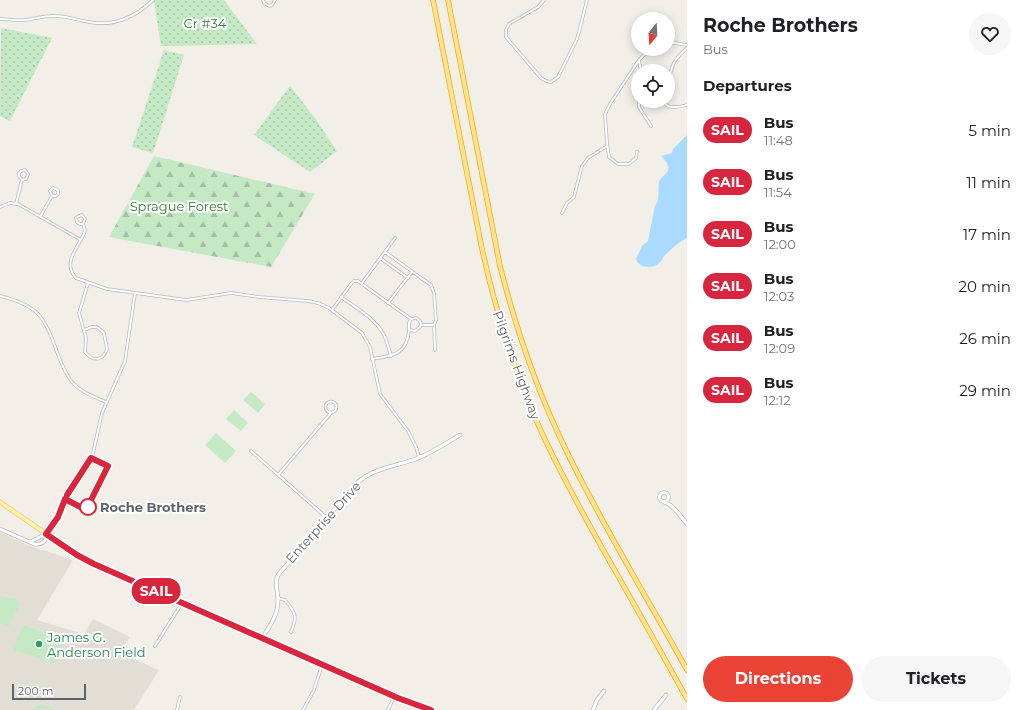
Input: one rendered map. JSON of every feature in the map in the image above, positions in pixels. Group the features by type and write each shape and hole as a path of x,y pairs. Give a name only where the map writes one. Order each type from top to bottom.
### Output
{"highway":[{"name":"Pilgrims Highway","path":"433,0 482,250 490,284 511,356 529,404 554,459 687,699"},
{"name":"Pilgrims Highway","path":"448,0 500,266 508,297 531,368 556,430 578,475 687,670"}],"main road":[{"path":"0,502 86,560 394,696 431,710"}],"street":[{"path":"0,19 26,20 45,16 58,16 94,23 108,23 119,21 138,13 153,0"},
{"path":"263,0 266,5 269,6 272,5 275,0"},
{"path":"544,0 538,7 509,24 505,33 511,43 541,78 550,82 554,81 558,77 577,39 587,0"},
{"path":"675,42 687,45"},
{"path":"673,64 687,48"},
{"path":"637,152 636,158 626,165 615,162 609,157 605,118 606,110 643,56"},
{"path":"639,60 640,64"},
{"path":"675,106 687,105"},
{"path":"639,108 651,126"},
{"path":"562,212 574,196 584,162 607,146"},
{"path":"16,204 22,180 26,179 28,176 27,172 23,170 18,175 22,180"},
{"path":"40,216 52,196 56,196 58,194 58,190 55,188 50,191 52,196"},
{"path":"0,206 10,203 16,204 81,240"},
{"path":"83,224 77,222 76,218 82,215 85,217 83,224 85,230 71,257 69,267 72,274 76,278 102,288 186,300 231,293 308,301 318,303 332,310 362,332 370,347 380,394 408,431 419,458"},
{"path":"362,283 395,238"},
{"path":"385,252 431,285 434,293 436,320 434,325 435,350"},
{"path":"380,258 408,278"},
{"path":"388,303 412,272"},
{"path":"332,310 354,281 358,281 411,319 416,318 420,320 421,325"},
{"path":"84,330 97,327 104,333 107,349 103,356 99,359 89,357 85,352 86,338 79,313 88,283"},
{"path":"0,528 34,544 40,544 46,539 46,534 58,517 67,495 91,458 100,418 125,361 135,293"},
{"path":"0,296 25,304 39,315 48,326 63,367 69,378 83,391 106,402"},
{"path":"341,297 379,327 384,335 391,356"},
{"path":"372,359 391,356 403,348 407,340 409,330 408,323 411,319"},
{"path":"409,330 419,329 421,325 434,325"},
{"path":"278,475 331,413 335,411 337,408 335,403 331,402 328,403 326,407 328,412 331,413"},
{"name":"Enterprise Drive","path":"262,638 274,620 278,608 276,580 278,573 355,485 366,476 419,458 460,435"},
{"path":"251,451 327,518"},
{"path":"672,507 667,495 665,493 661,494 659,499 668,503 687,524"},
{"path":"664,502 668,498"},
{"path":"30,542 46,534"},
{"path":"278,598 284,600 294,613 295,620 292,632"},
{"path":"155,646 182,603"},
{"path":"303,710 315,689 323,664"},
{"path":"593,710 597,700 604,692"},
{"path":"654,710 666,695"},
{"path":"388,710 394,696"},
{"path":"177,710 180,697"}],"shaded area":[{"path":"0,532 27,545 73,560 37,620 84,634 93,619 130,637 120,653 159,670 134,710 0,710"}],"green space":[{"name":"Cr #34","path":"154,0 224,0 257,44 161,46"},
{"path":"1,28 52,38 10,121 0,116"},
{"path":"164,50 184,55 153,153 132,147"},
{"path":"290,86 315,118 337,151 310,172 254,135"},
{"name":"Sprague Forest","path":"154,156 315,194 271,267 109,237"},
{"path":"251,392 265,404 258,413 243,400"},
{"path":"234,410 248,423 241,431 226,419"},
{"path":"216,433 236,451 225,463 205,445"},
{"path":"0,596 16,599 20,603 8,627 0,623"},
{"name":"James G. Anderson Field","path":"22,625 63,638 55,663 14,650"},
{"path":"43,705 54,710 31,710 37,706"}],"water":[{"path":"687,135 687,238 672,248 656,265 646,267 640,265 636,259 642,246 648,241 655,206 658,201 659,181 668,169 667,164 661,156 672,153 673,149"}],"bus line":[{"name":"SAIL","path":"67,495 91,458 108,466 86,510 65,499 61,512 46,534 77,555 158,593 398,698 431,710"}],"place":[{"name":"Roche Brothers","path":"88,507"},
{"name":"James G. Anderson Field","path":"39,644"}]}
